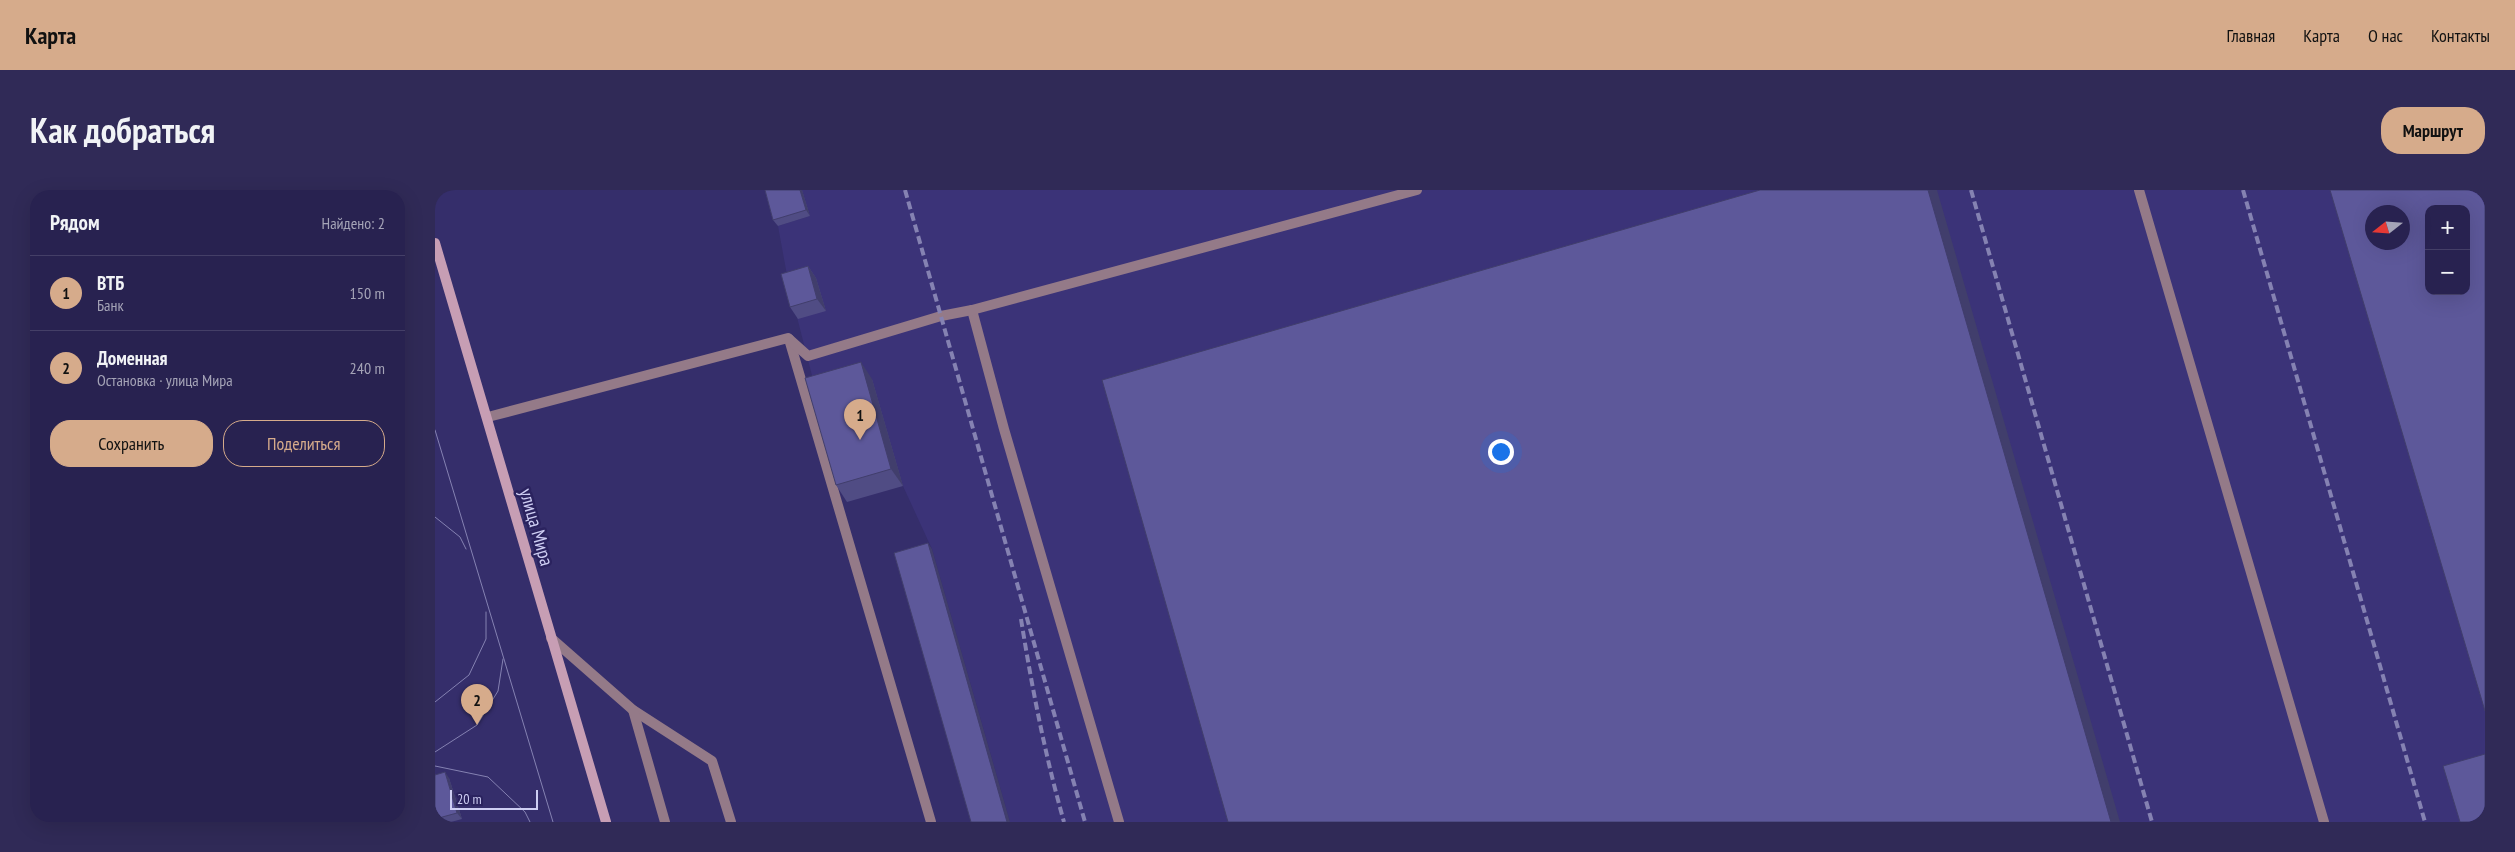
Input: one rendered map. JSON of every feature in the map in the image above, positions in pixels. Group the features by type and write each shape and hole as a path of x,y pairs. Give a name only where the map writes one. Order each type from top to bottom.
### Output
{"main road":[{"name":"улица Мира","path":"435,243 488,417 605,822"}],"lane":[{"path":"788,338 808,356 941,316 972,310 1417,190"},
{"path":"2139,190 2324,822"},
{"path":"972,310 1119,822"},
{"path":"488,417 788,338"},
{"path":"788,338 931,822"},
{"path":"551,638 633,710 712,761 731,822"},
{"path":"633,710 665,822"}],"shaded area":[{"path":"802,190 2485,190 2485,822 1010,822 932,549 903,486 872,379 817,395 789,286 778,226 810,216"}],"building":[{"path":"765,190 800,190 806,210 773,220"},
{"path":"1760,190 1928,190 2111,822 1228,822 1102,380"},
{"path":"2330,190 2485,190 2485,711"},
{"path":"808,266 817,299 790,307 781,274"},
{"path":"861,362 891,469 836,485 805,378"},
{"path":"928,543 1007,822 971,822 894,553"},
{"path":"2485,754 2485,822 2460,822 2443,766"},
{"path":"445,772 457,813 435,819 435,775"}],"tram line":[{"path":"435,430 553,822"},
{"path":"435,517 460,537 466,549"},
{"path":"435,702 469,675 486,639 486,612"},
{"path":"435,752 477,725 498,691 503,659"},
{"path":"435,766 488,777 525,812 530,822"}],"railway":[{"path":"905,190 1085,822"},
{"path":"1971,190 2152,822"},
{"path":"2243,190 2425,822"},
{"path":"1021,619 1039,721 1064,822"}],"place":[{"name":"ВТБ","path":"860,440"},
{"name":"Доменная","path":"477,725"}]}
